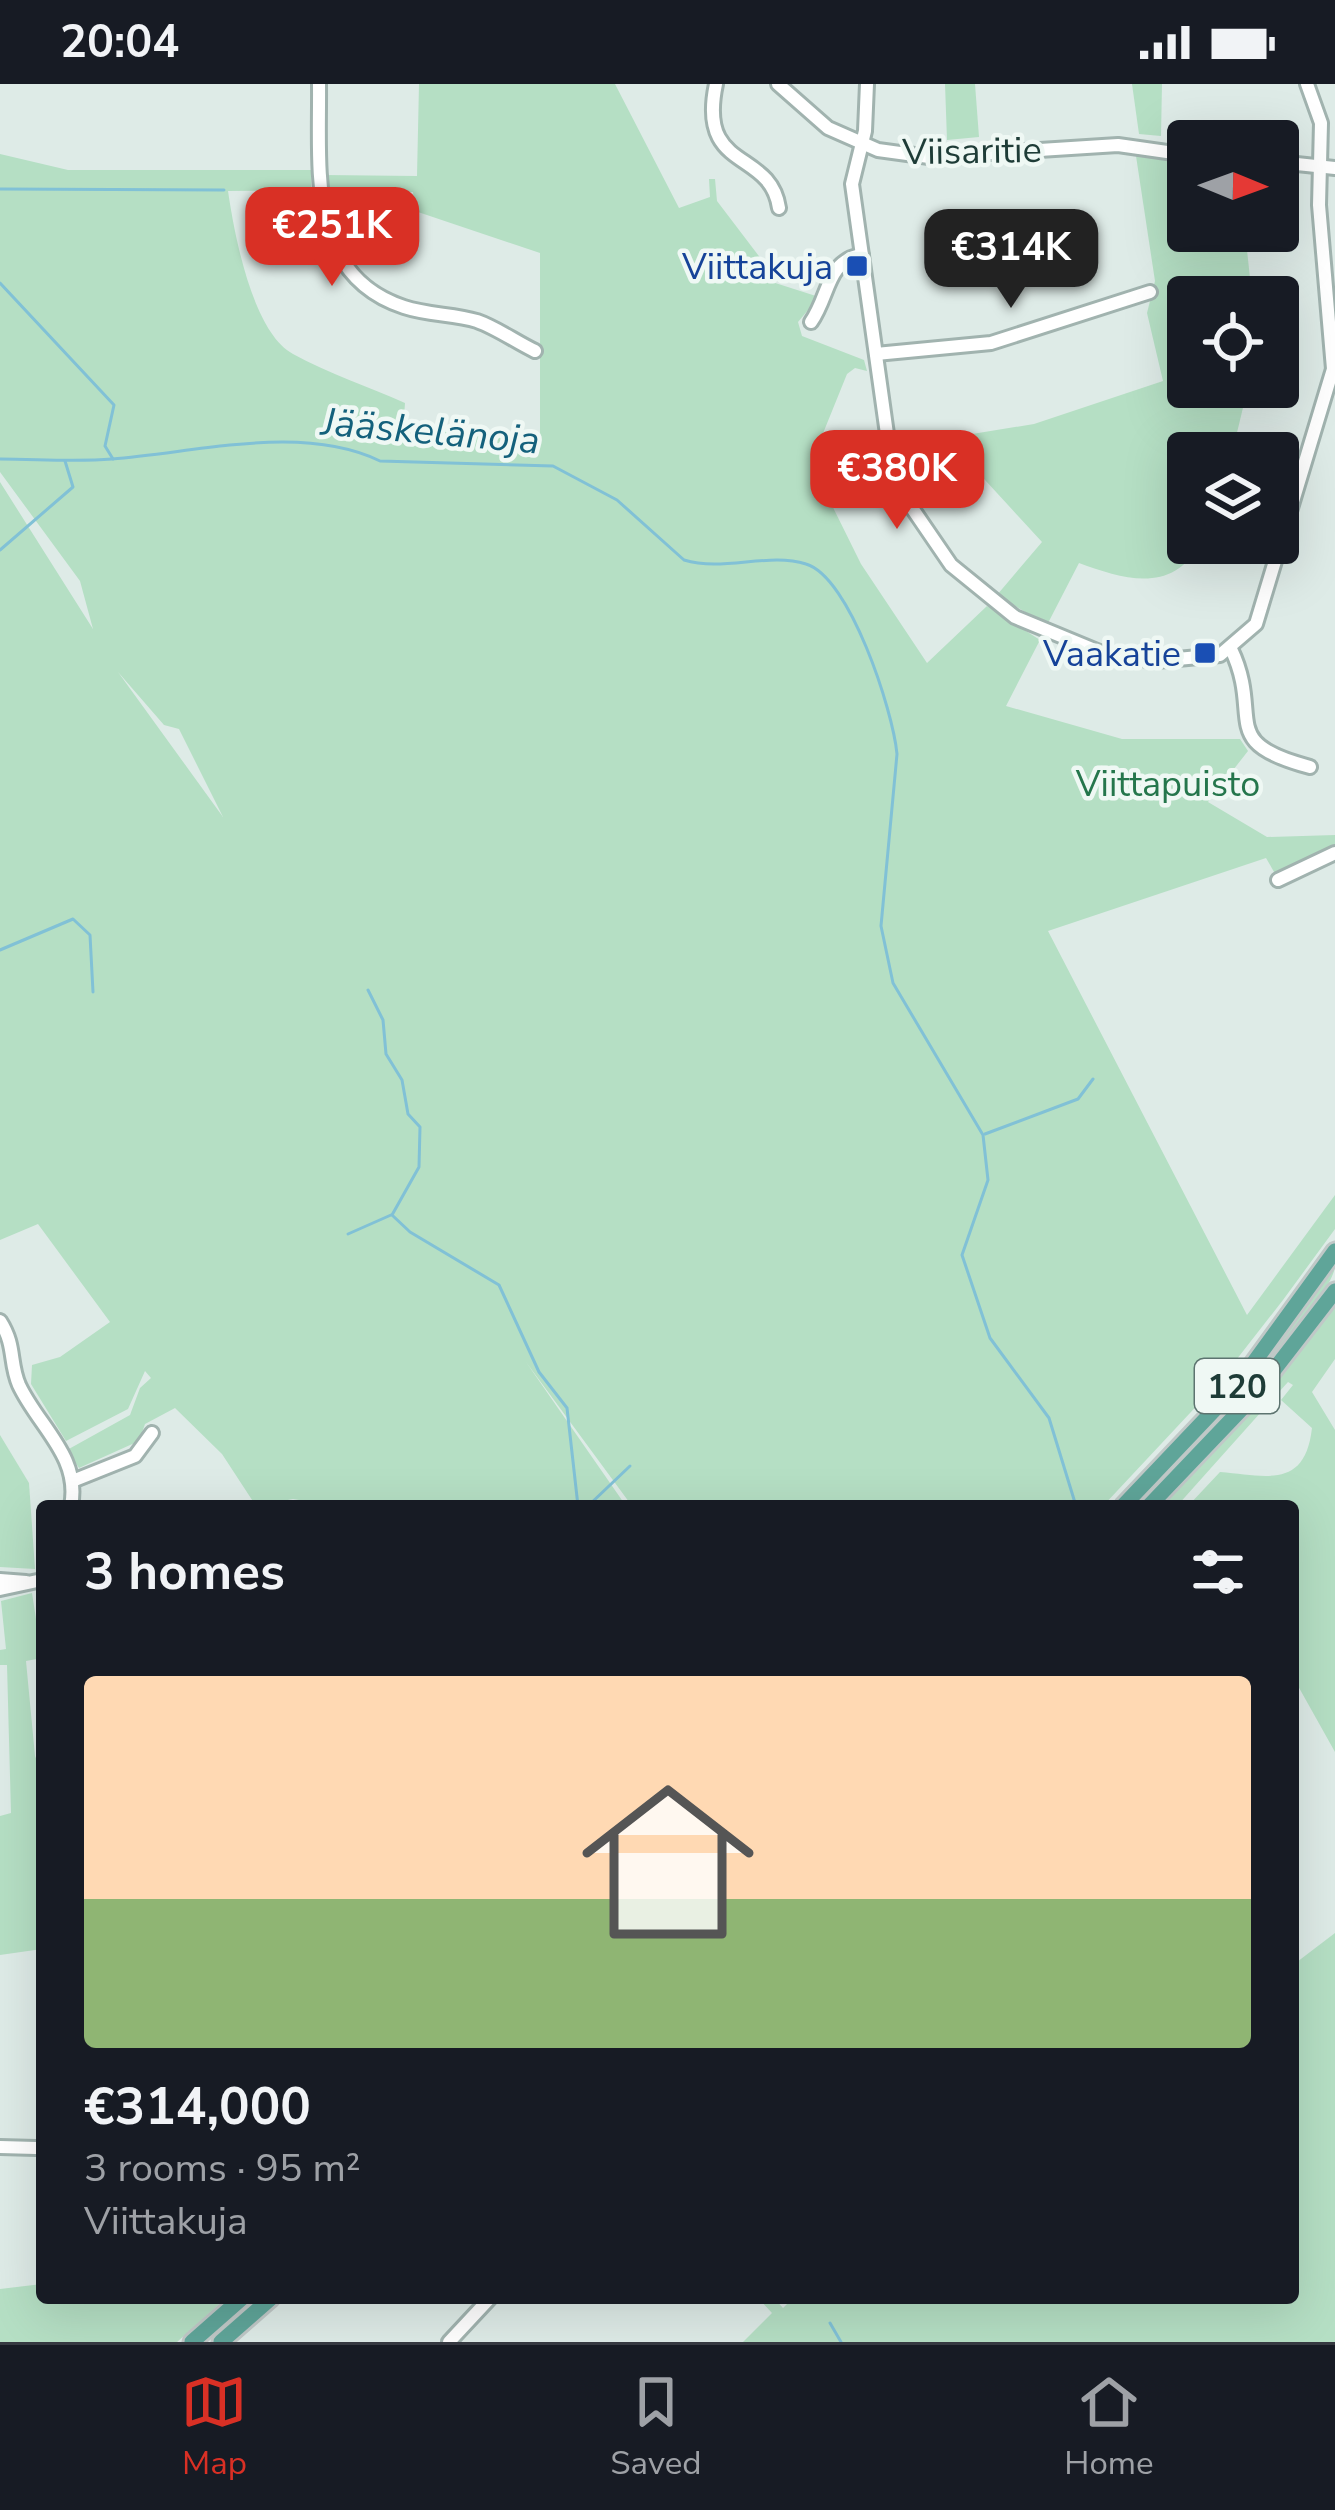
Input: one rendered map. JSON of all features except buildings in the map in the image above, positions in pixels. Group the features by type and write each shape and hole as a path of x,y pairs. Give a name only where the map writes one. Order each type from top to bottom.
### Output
{"main road":[{"name":"120","path":"1129,1500 1236,1387 1335,1251"},
{"name":"120","path":"1155,1500 1252,1397 1335,1291"},
{"path":"192,2342 235,2304"},
{"path":"221,2342 264,2304"}],"street":[{"path":"319,84 321,198 328,240 349,272 379,298 478,321 535,351"},
{"name":"Viisaritie","path":"778,84 828,128 861,146 927,157 1118,145 1167,152"},
{"path":"867,84 852,184 888,441 906,496 926,535 983,595 1030,626 1129,660 1205,659 1231,649 1261,614 1333,369 1328,167 1318,108 1307,84"},
{"path":"713,85 717,140 774,189 779,208"},
{"path":"811,322 834,268 843,259 862,255"},
{"path":"876,354 991,343 1150,292"},
{"path":"1231,649 1244,681 1251,740 1264,753 1310,767"},
{"path":"1278,880 1335,853"},
{"path":"0,1321 21,1365 21,1388 75,1480 71,1500"},
{"path":"75,1480 135,1456 152,1433"},
{"path":"0,1580 34,1581"},
{"path":"0,1589 34,1581"},
{"path":"0,2147 36,2148"},
{"path":"449,2342 484,2304"}],"green space":[{"name":"Viittapuisto","path":"419,84 615,84 679,208 710,197 709,179 715,179 717,201 771,272 769,281 819,297 798,322 802,336 864,360 867,371 855,368 847,374 811,463 861,564 927,663 987,606 1040,640 1006,706 1122,739 1240,739 1248,751 1208,802 1267,837 1335,835 1335,845 1277,877 1266,858 1048,931 1247,1315 1335,1195 1335,1229 1283,1300 1219,1382 1109,1500 628,1500 526,1362 622,1500 252,1500 222,1454 175,1408 145,1424 139,1441 79,1468 67,1450 130,1415 140,1388 151,1378 145,1371 128,1409 66,1441 31,1384 32,1365 60,1357 110,1322 38,1224 0,1240 0,482 93,629 80,581 0,472 0,154 68,170 312,170 311,190 228,191 247,280 266,325 279,342 306,361 405,403 403,431 540,434 540,253 415,211 413,192 327,192 326,175 417,176","holes":["118,672 164,725 179,729 223,817"]},
{"path":"945,84 975,84 979,137 947,140"},
{"path":"1132,84 1162,84 1161,136 1139,134"},
{"path":"1136,156 1167,160 1167,252 1247,252 1250,276 1167,276 1167,408 1243,408 1237,432 1167,432 1167,564 1183,564 1146,578 1079,563 1047,625 997,595 1042,542 974,468 966,435 1034,424 1163,381 1147,313 1155,281"},
{"path":"1335,1266 1308,1315 1247,1392 1180,1466 1141,1500 1241,1394"},
{"path":"1335,1303 1335,1359 1312,1392 1335,1430 1335,1752 1299,1688 1299,1500 1194,1500 1220,1472 1268,1476 1292,1470 1301,1461 1312,1428 1281,1400 1293,1385 1288,1382 1182,1500 1169,1500 1257,1405"},
{"path":"0,1435 29,1483 35,1569 0,1567"},
{"path":"32,1593 36,1619 36,1659 26,1661 36,1758 36,1950 0,1955 0,1816 11,1813 7,1665 0,1665 0,1650 6,1649 1,1601"},
{"path":"1335,1933 1335,2342 743,2342 772,2313 764,2304 783,2308 787,2304 1299,2304 1299,1960"},
{"path":"36,2285 36,2304 219,2304 177,2342 0,2342 0,2289"}],"waterway":[{"path":"0,189 224,190"},
{"path":"0,283 114,405 105,446 113,459"},
{"name":"Jääskelänoja","path":"0,459 98,460 283,442 349,450 380,461 553,466 617,500 684,560 714,564 792,561 822,574 838,593 867,648 894,734 897,754 881,926 893,983 983,1135 988,1180 962,1255 990,1338 1049,1418 1074,1500"},
{"path":"0,550 73,487 65,461"},
{"path":"0,950 73,919 90,935 93,992"},
{"path":"368,990 383,1020 386,1054 402,1080 408,1114 420,1127 419,1167 392,1215 410,1232 499,1285 539,1372 567,1408 577,1500"},
{"path":"985,1134 1078,1099 1093,1079"},
{"path":"348,1234 391,1215"},
{"path":"594,1500 630,1466"},
{"path":"830,2323 841,2342"}],"place":[{"name":"Viittakuja","path":"857,266"},
{"name":"Vaakatie","path":"1205,653"}]}
